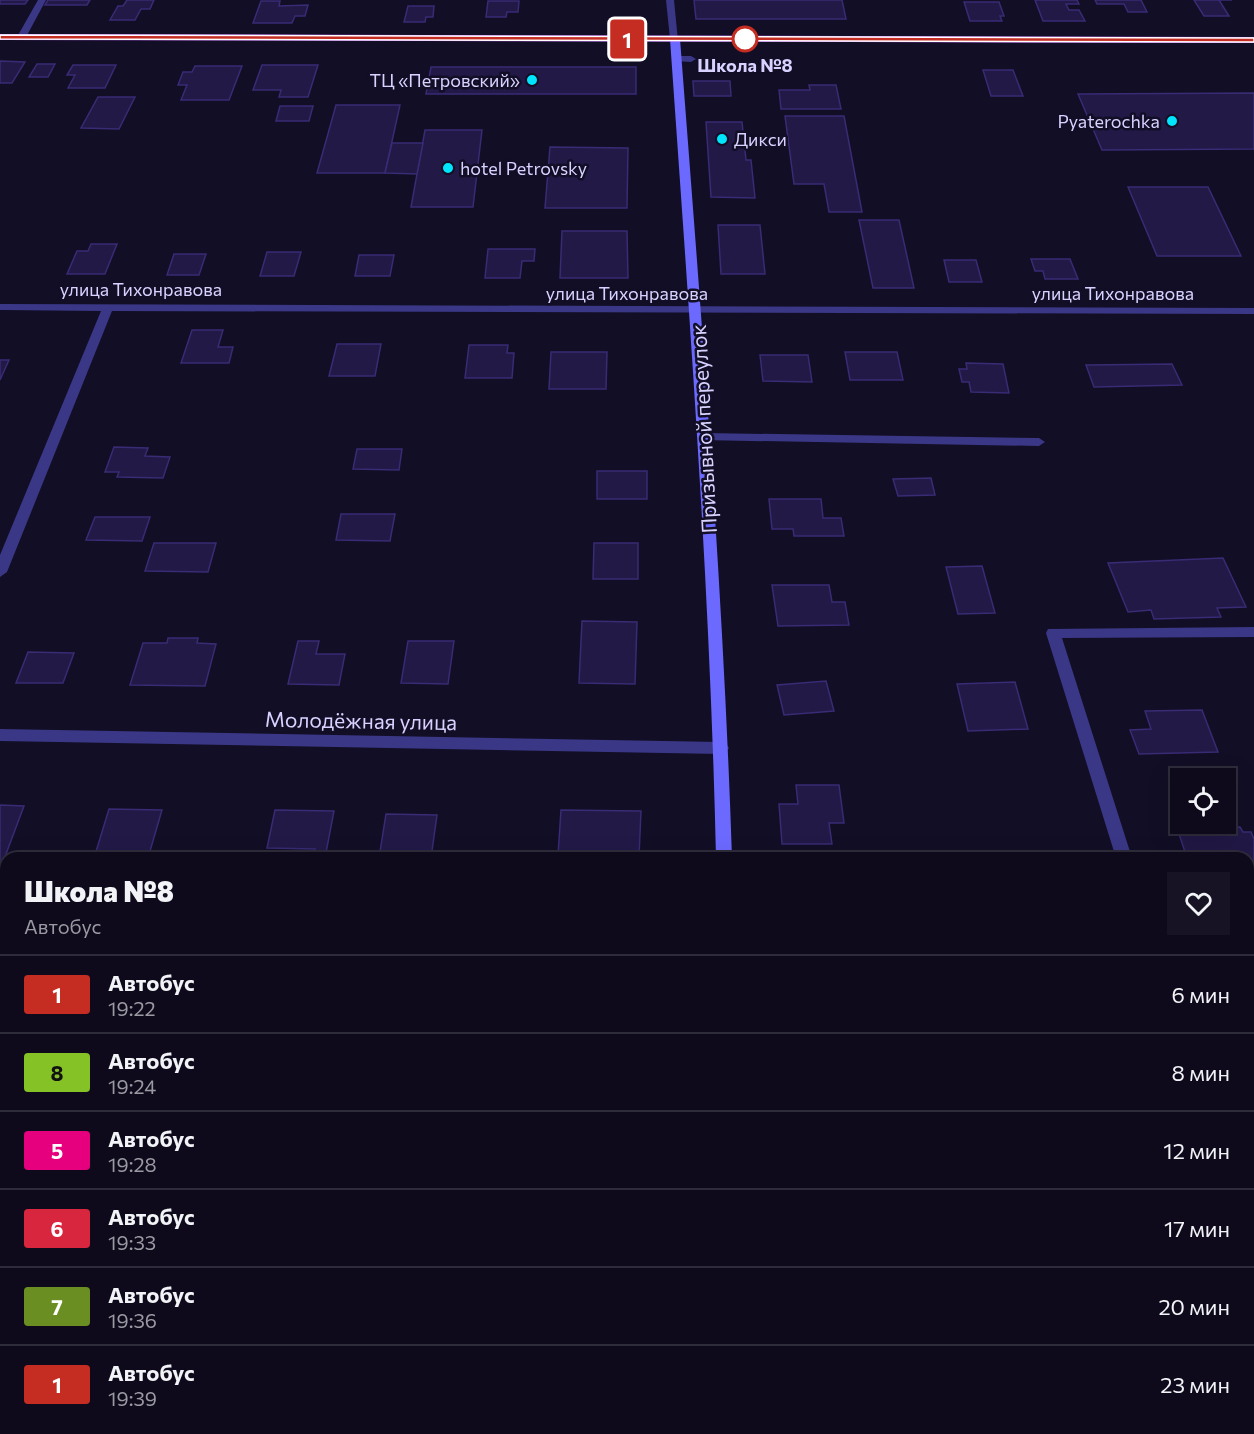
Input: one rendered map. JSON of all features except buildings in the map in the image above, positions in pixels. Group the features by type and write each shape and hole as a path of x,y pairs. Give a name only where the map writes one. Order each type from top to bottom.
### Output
{"main road":[{"path":"0,37 1254,40"}],"street":[{"path":"22,37 42,0"},
{"name":"Призывной переулок","path":"670,0 677,59 704,437 721,748 724,852"},
{"path":"677,59 691,59"},
{"name":"улица Тихонравова","path":"0,307 1254,311"},
{"path":"0,572 108,307"},
{"path":"704,437 1039,442"},
{"path":"1122,852 1053,633 1254,632"},
{"name":"Молодёжная улица","path":"0,735 721,748"}],"bus line":[{"name":"1","path":"0,37 1254,40"}],"place":[{"name":"Школа №8","path":"745,39"},
{"name":"ТЦ «Петровский»","path":"532,80"},
{"name":"Pyaterochka","path":"1172,121"},
{"name":"Дикси","path":"722,139"},
{"name":"hotel Petrovsky","path":"448,168"}]}
